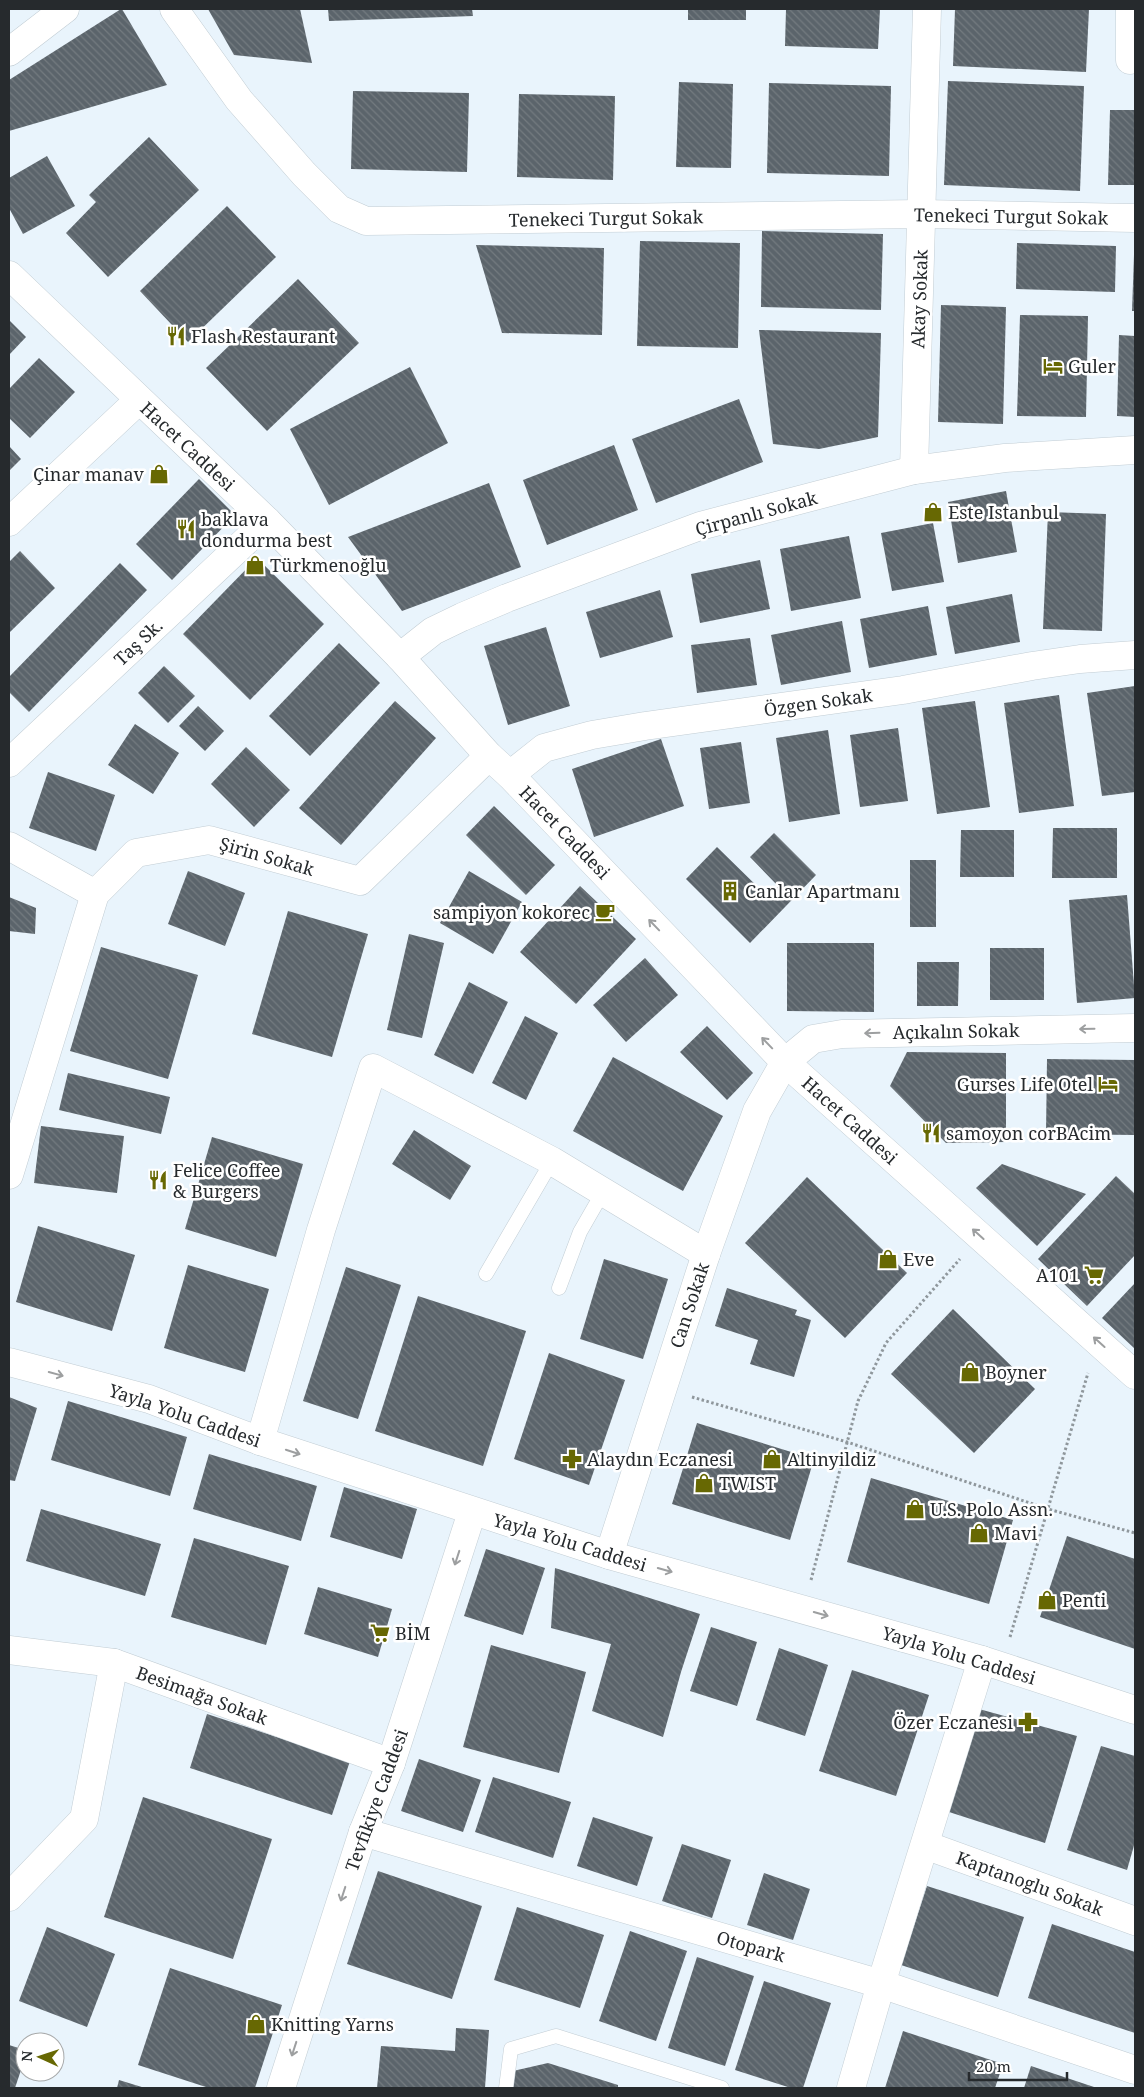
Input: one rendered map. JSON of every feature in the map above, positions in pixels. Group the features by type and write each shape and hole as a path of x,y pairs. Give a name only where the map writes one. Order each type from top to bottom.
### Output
{"street":[{"path":"9,52 65,9"},
{"name":"Tenekeci Turgut Sokak","path":"174,9 239,100 304,174 339,209 366,221 922,214 1135,218"},
{"name":"Akay Sokak","path":"914,470 927,9"},
{"path":"1130,9 1130,60"},
{"name":"Hacet Caddesi","path":"9,275 267,521 400,657 490,756 785,1062 1135,1375"},
{"path":"9,522 139,400"},
{"name":"Çirpanlı Sokak","path":"400,657 433,631 462,617 507,598 700,526 914,470 1005,458 1135,450"},
{"name":"Taş Sk.","path":"9,763 267,521"},
{"name":"Özgen Sokak","path":"510,775 544,748 592,735 903,690 1032,666 1080,659 1135,655"},
{"name":"Şirin Sokak","path":"9,1175 95,894 136,853 209,840 360,882 490,756"},
{"path":"9,846 95,894"},
{"name":"Açıkalın Sokak","path":"785,1062 813,1040 842,1034 1135,1028"},
{"name":"Can Sokak","path":"608,1554 706,1254 757,1111 785,1062"},
{"path":"260,1441 320,1230 373,1068 552,1161 706,1254"},
{"name":"Yayla Yolu Caddesi","path":"9,1362 149,1399 260,1441 472,1512 608,1554 982,1660 1135,1710"},
{"name":"Tevfikiye Caddesi","path":"281,2088 363,1832 391,1762 472,1512"},
{"name":"Besimağa Sokak","path":"9,1650 114,1663 391,1762"},
{"path":"850,2088 982,1660"},
{"path":"9,1897 84,1819 114,1663"},
{"name":"Otopark","path":"363,1832 881,1984 1135,2070"},
{"name":"Kaptanoglu Sokak","path":"925,1845 1135,1921"}],"lane":[{"path":"486,1274 552,1161"},
{"path":"559,1288 580,1232 603,1192"},
{"path":"506,2088 510,2049 556,2036 722,2088"}],"path":[{"path":"810,1583 858,1401 886,1343 963,1255"},
{"path":"1008,1643 1089,1370"},
{"path":"687,1396 847,1442 1048,1509 1135,1534"}],"building":[{"path":"121,9 167,85 9,131 9,80"},
{"path":"208,9 300,9 312,63 234,55"},
{"path":"328,9 472,9 473,16 329,21"},
{"path":"688,9 746,9 746,20 688,20"},
{"path":"786,9 880,9 878,49 785,46"},
{"path":"955,9 1089,9 1086,72 953,66"},
{"path":"948,81 1084,86 1080,191 944,185"},
{"path":"679,82 733,84 731,168 676,167"},
{"path":"769,83 891,86 889,176 767,173"},
{"path":"353,91 469,93 467,172 351,169"},
{"path":"519,94 615,96 613,180 517,177"},
{"path":"1110,110 1135,110 1135,185 1108,185"},
{"path":"149,137 199,190 108,277 66,233 96,202 89,195"},
{"path":"47,156 75,206 23,234 9,208 9,178"},
{"path":"227,206 276,257 188,342 140,291"},
{"path":"762,231 883,234 881,310 761,307"},
{"path":"640,241 740,243 738,348 637,346"},
{"path":"1017,243 1116,246 1115,292 1016,289"},
{"path":"476,245 604,248 602,335 502,333"},
{"path":"1134,255 1135,311 1132,311"},
{"path":"298,279 359,343 267,431 206,368"},
{"path":"941,305 1006,307 1003,424 938,422"},
{"name":"Guler","path":"1020,315 1088,316 1086,417 1017,416"},
{"path":"9,320 26,337 9,355"},
{"path":"759,330 881,333 878,437 819,449 773,444"},
{"path":"1119,335 1135,336 1135,417 1117,416"},
{"path":"39,358 75,392 30,438 9,418 9,389"},
{"path":"410,367 448,443 329,505 290,429"},
{"path":"739,399 763,462 656,503 632,439"},
{"path":"614,445 638,510 547,545 523,480"},
{"path":"9,446 21,459 9,471"},
{"name":"baklava dondurma best","path":"199,479 235,515 172,580 136,544"},
{"path":"489,483 521,567 402,611 348,537"},
{"path":"1006,491 1017,552 958,563 948,502"},
{"path":"1048,512 1106,514 1102,631 1043,629"},
{"path":"933,523 944,582 892,591 881,533"},
{"path":"849,536 861,598 791,611 780,549"},
{"path":"20,551 55,588 9,633 9,562"},
{"path":"257,558 324,624 250,700 183,634"},
{"path":"760,560 770,609 700,623 691,574"},
{"path":"120,563 147,590 29,712 9,692 9,677"},
{"path":"660,590 673,637 600,658 586,612"},
{"path":"1012,594 1020,642 955,654 946,607"},
{"path":"928,606 937,655 869,668 860,619"},
{"path":"842,621 851,672 781,685 771,635"},
{"path":"546,627 570,706 508,725 484,646"},
{"path":"750,638 757,685 697,693 691,645"},
{"path":"339,643 380,683 310,756 269,716"},
{"path":"164,666 195,696 168,723 138,693"},
{"path":"1135,686 1135,792 1102,796 1087,693"},
{"path":"1059,695 1074,806 1019,813 1004,703"},
{"path":"395,701 436,738 341,845 299,808"},
{"path":"975,701 990,807 937,814 922,708"},
{"path":"198,706 224,731 205,751 179,726"},
{"path":"135,724 179,753 153,794 108,765"},
{"path":"898,728 908,801 860,807 850,735"},
{"path":"828,730 840,814 789,822 776,738"},
{"path":"661,739 684,806 594,837 572,769"},
{"path":"741,742 750,803 709,809 700,748"},
{"path":"246,747 290,790 254,827 211,784"},
{"path":"48,772 115,795 96,851 29,828"},
{"path":"494,806 555,865 526,895 466,835"},
{"path":"1053,828 1117,828 1117,878 1052,878"},
{"path":"961,830 1014,830 1014,877 960,877"},
{"name":"Canlar Apartmanı","path":"774,833 816,875 750,943 686,879 717,847 768,897 778,886 750,857"},
{"path":"910,860 936,860 936,927 910,927"},
{"path":"188,871 245,893 225,946 168,924"},
{"path":"469,871 522,902 493,954 440,923"},
{"path":"580,886 636,939 576,1004 520,952"},
{"path":"1127,895 1135,998 1077,1003 1069,900"},
{"path":"9,897 36,908 35,934 9,931"},
{"path":"288,911 368,934 332,1057 252,1034"},
{"path":"409,934 444,943 422,1038 387,1030"},
{"path":"787,943 874,943 874,1012 787,1011"},
{"path":"101,947 198,975 168,1079 70,1051"},
{"path":"990,948 1044,948 1044,1000 990,1000"},
{"path":"645,958 678,995 626,1042 593,1005"},
{"path":"917,962 959,962 958,1006 917,1006"},
{"path":"469,982 508,1002 473,1074 434,1055"},
{"path":"525,1016 558,1033 526,1100 492,1083"},
{"path":"707,1026 753,1073 727,1100 680,1052"},
{"path":"907,1052 1006,1053 1006,1142 946,1143 890,1086"},
{"path":"613,1057 723,1116 683,1191 573,1131"},
{"path":"1047,1059 1135,1060 1135,1135 1046,1134"},
{"path":"68,1073 170,1097 161,1134 59,1110"},
{"path":"41,1126 124,1136 117,1193 34,1183"},
{"path":"414,1130 471,1166 450,1200 392,1164"},
{"path":"212,1137 303,1164 276,1257 185,1229"},
{"path":"1002,1164 1086,1194 1037,1246 976,1188"},
{"path":"1116,1176 1135,1194 1135,1255 1087,1306 1038,1259"},
{"path":"807,1177 907,1273 845,1338 745,1243"},
{"path":"38,1226 135,1255 112,1331 16,1302"},
{"path":"604,1259 668,1279 643,1359 580,1339"},
{"path":"188,1265 269,1289 245,1372 164,1348"},
{"path":"346,1267 401,1285 358,1419 303,1401"},
{"path":"1135,1283 1135,1349 1102,1318"},
{"path":"727,1288 797,1310 795,1315 811,1320 794,1377 750,1364 758,1340 715,1326"},
{"path":"418,1296 526,1331 483,1466 375,1431"},
{"path":"953,1309 1035,1389 974,1453 891,1374"},
{"path":"549,1353 625,1380 589,1485 514,1459"},
{"path":"9,1397 37,1408 15,1481 9,1480"},
{"path":"68,1401 187,1437 170,1496 51,1460"},
{"path":"697,1423 814,1459 790,1540 672,1504"},
{"path":"209,1454 317,1486 301,1541 193,1509"},
{"path":"871,1478 1013,1520 989,1604 847,1562"},
{"path":"344,1487 417,1509 402,1559 330,1537"},
{"path":"41,1509 161,1544 145,1596 26,1561"},
{"path":"1067,1536 1135,1559 1135,1649 1040,1617"},
{"path":"194,1538 289,1566 266,1645 171,1617"},
{"path":"486,1549 545,1568 523,1635 464,1616"},
{"path":"555,1568 700,1614 663,1737 592,1711 611,1644 551,1628"},
{"path":"318,1587 392,1609 378,1657 304,1634"},
{"path":"711,1627 757,1642 737,1706 690,1691"},
{"path":"491,1645 586,1672 559,1773 463,1747"},
{"path":"779,1648 828,1665 805,1736 756,1720"},
{"path":"852,1670 929,1695 896,1796 819,1771"},
{"path":"979,1709 1077,1736 1045,1843 949,1812"},
{"path":"207,1714 350,1761 332,1815 190,1768"},
{"path":"1101,1746 1135,1756 1135,1842 1127,1870 1067,1850"},
{"path":"419,1759 481,1780 463,1832 401,1811"},
{"path":"493,1777 571,1802 553,1858 475,1832"},
{"path":"143,1797 272,1839 233,1959 104,1917"},
{"path":"593,1817 653,1837 637,1886 577,1866"},
{"path":"682,1844 731,1860 712,1918 662,1901"},
{"path":"378,1871 482,1906 452,1999 347,1964"},
{"path":"764,1873 810,1889 793,1940 747,1925"},
{"path":"927,1886 1024,1917 998,1997 901,1965"},
{"path":"517,1907 604,1935 580,2008 494,1980"},
{"path":"1052,1924 1135,1952 1135,2033 1028,1998"},
{"path":"47,1927 115,1954 87,2027 19,2001"},
{"path":"630,1931 687,1951 656,2041 599,2021"},
{"path":"697,1957 754,1976 725,2066 668,2048"},
{"path":"170,1968 282,2005 255,2088 209,2088 138,2065"},
{"path":"764,1981 831,2003 803,2088 791,2088 735,2070"},
{"path":"456,2028 489,2030 485,2088 377,2088 381,2046 455,2051"},
{"path":"903,2031 1003,2064 995,2088 885,2088"},
{"path":"9,2045 15,2047 15,2082 17,2082 15,2088 9,2088"},
{"path":"548,2063 618,2085 618,2088 512,2088 513,2071"},
{"path":"1031,2066 1097,2088 1024,2088"},
{"path":"119,2080 145,2088 117,2088"}],"place":[{"name":"Flash Restaurant","path":"176,336"},
{"name":"Guler","path":"1053,366"},
{"name":"Çinar manav","path":"159,474"},
{"name":"Este Istanbul","path":"933,512"},
{"name":"baklava dondurma best","path":"186,529"},
{"name":"Türkmenoğlu","path":"255,565"},
{"name":"Canlar Apartmanı","path":"730,891"},
{"name":"sampiyon kokorec","path":"605,912"},
{"name":"Gurses Life Otel","path":"1108,1084"},
{"name":"samoyon corBAcim","path":"931,1133"},
{"name":"Felice Coffee & Burgers","path":"158,1180"},
{"name":"Eve","path":"888,1259"},
{"name":"A101","path":"1094,1275"},
{"name":"Boyner","path":"970,1372"},
{"name":"Alaydın Eczanesi","path":"572,1459"},
{"name":"Altinyildiz","path":"772,1459"},
{"name":"TWIST","path":"704,1483"},
{"name":"U.S. Polo Assn.","path":"915,1509"},
{"name":"Mavi","path":"979,1533"},
{"name":"Penti","path":"1047,1600"},
{"name":"BİM","path":"380,1633"},
{"name":"Özer Eczanesi","path":"1028,1722"},
{"name":"Knitting Yarns","path":"256,2024"}]}
